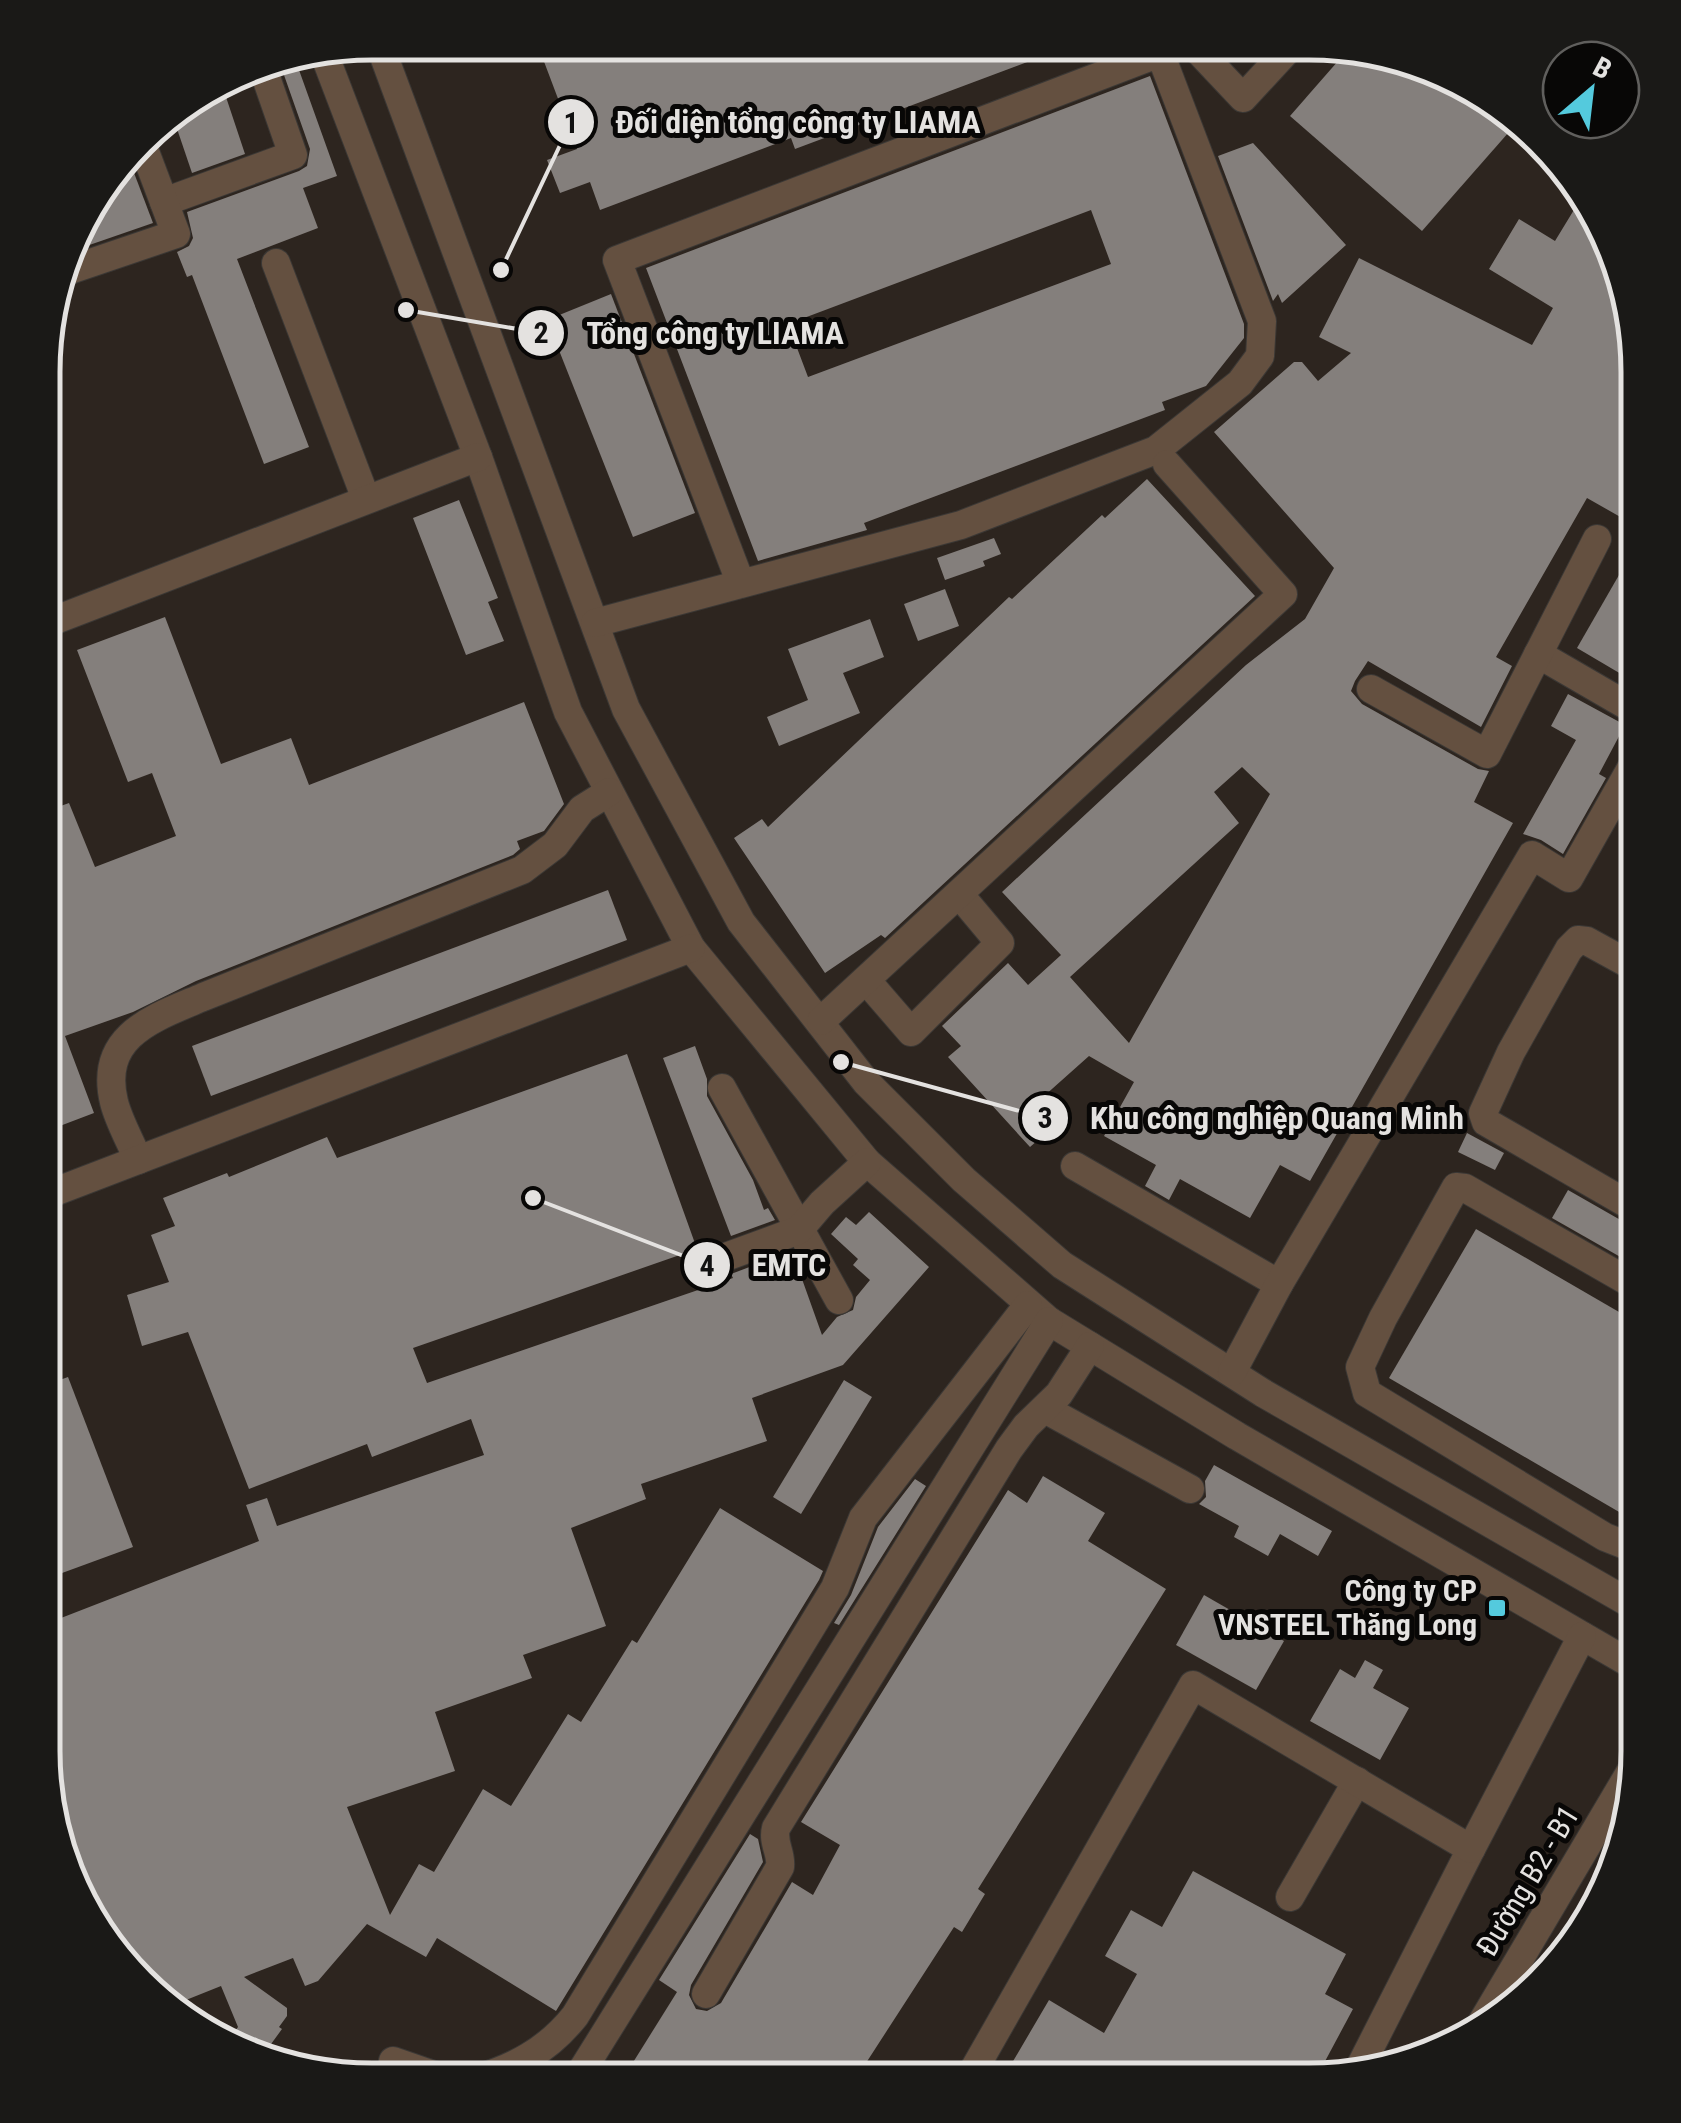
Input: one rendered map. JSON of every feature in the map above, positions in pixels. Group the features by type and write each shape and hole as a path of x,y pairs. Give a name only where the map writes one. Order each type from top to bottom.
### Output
{"street":[{"path":"740,584 617,260 1139,60"},
{"path":"595,623 961,525 1156,450 1240,383 1260,356 1262,321 1163,60"},
{"path":"1208,60 1244,98 1278,60"},
{"path":"387,61 626,709 741,922 866,1082 964,1180 1048,1253 1264,1393 1620,1598"},
{"path":"329,64 478,457 568,712 691,948 867,1162 1038,1313 1237,1436 1620,1658"},
{"path":"164,202 293,155 268,79"},
{"path":"79,267 176,234 147,156"},
{"path":"276,263 366,499"},
{"path":"60,618 478,457"},
{"path":"821,1021 1283,594 1167,464"},
{"path":"1372,689 1487,754 1598,539"},
{"path":"1538,654 1621,702"},
{"path":"1232,1372 1532,854 1568,878 1621,786"},
{"path":"138,1160 114,1102 113,1072 117,1052 127,1036 151,1020 203,997 522,870 555,845 582,809 610,792"},
{"path":"866,980 912,1032 1000,943 959,894"},
{"path":"1620,1200 1486,1122 1482,1113 1510,1052 1568,949 1578,940 1588,941 1621,959"},
{"path":"60,1190 691,948"},
{"path":"722,1088 839,1300"},
{"path":"712,1262 799,1230 867,1162"},
{"path":"1075,1166 1280,1284"},
{"path":"1620,1277 1465,1188 1456,1187 1360,1367 1366,1393 1620,1543"},
{"path":"521,2062 562,2033 574,2016 835,1588 863,1518 1038,1313"},
{"path":"587,2062 1038,1313"},
{"path":"706,1994 780,1867 776,1828 1009,1448 1059,1394 1090,1346"},
{"path":"1045,1409 1190,1488"},
{"path":"1365,2058 1582,1636"},
{"path":"978,2062 1193,1684 1472,1849"},
{"path":"1290,1896 1356,1781"},
{"name":"Đường B2 - B1","path":"1495,2001 1617,1793"}],"shaded area":[{"path":"352,61 1350,63 1428,84 1482,113 1530,151 1579,216 1610,291 1621,372 1620,1771 1615,1812 1604,1851 1589,1889 1568,1924 1530,1972 1465,2021 1390,2052 1329,2062 352,2062 311,2057 272,2046 216,2021 151,1972 102,1907 71,1832 60,1751 63,331 71,291 92,234 137,166 166,137 234,92 311,66"}],"building":[{"path":"1032,60 795,149 791,138 600,210 590,182 560,193 547,160 577,149 544,61"},
{"path":"1337,62 1350,63 1428,84 1465,102 1509,132 1422,231 1290,116"},
{"path":"299,69 337,176 303,188 318,228 237,259 309,447 264,464 192,275 187,277 177,252 189,246 193,238 187,212 299,171 307,166 310,149 284,74"},
{"path":"1150,76 1244,324 1244,338 1206,386 1162,402 1165,410 864,523 867,530 758,561 646,268","holes":["1091,210 1111,264 808,377 788,324"]},
{"path":"226,97 245,154 192,173 177,129"},
{"path":"1253,143 1346,245 1282,303 1278,294 1273,301 1218,156"},
{"path":"133,171 153,223 87,246 102,216"},
{"path":"1574,209 1597,253 1610,291 1621,372 1621,517 1587,498 1496,657 1512,666 1481,727 1368,661 1351,691 1362,704 1478,769 1489,771 1474,802 1513,823 1310,1181 1280,1165 1250,1218 1180,1179 1169,1200 1145,1186 1156,1165 1104,1136 1134,1082 1089,1056 1043,1097 1062,1119 1030,1147 948,1057 961,1046 942,1026 1008,963 1028,985 1061,955 1002,892 1246,665 1305,619 1334,568 1214,432 1294,362 1302,362 1318,381 1351,353 1319,337 1359,258 1532,345 1553,308 1489,269 1519,219 1555,241","holes":["1242,767 1270,794 1129,1043 1070,977 1239,823 1214,792"]},
{"path":"611,294 695,513 633,537 547,320"},
{"path":"1147,479 1255,596 885,938 881,935 825,973 734,838 762,819 768,827 1009,597 1012,599"},
{"path":"459,500 498,598 488,602 504,641 466,655 413,518"},
{"path":"994,538 1001,554 983,561 985,566 945,580 937,558"},
{"path":"1621,572 1621,674 1577,648"},
{"path":"945,589 959,626 918,641 904,604"},
{"path":"165,617 221,764 291,738 309,785 524,702 564,804 544,831 517,841 520,849 513,855 196,981 133,1012 65,1036 94,1113 60,1126 60,806 69,803 95,867 176,836 152,773 128,782 77,650"},
{"path":"870,619 884,657 843,673 860,713 779,746 767,717 808,700 788,649"},
{"path":"1568,694 1621,723 1621,733 1599,774 1606,778 1563,854 1523,834 1576,740 1551,726"},
{"path":"608,890 627,940 211,1096 192,1046"},
{"path":"695,1046 707,1079 707,1096 753,1180 764,1210 768,1208 775,1220 731,1236 663,1058"},
{"path":"627,1054 697,1249 413,1348 427,1383 733,1278 731,1274 792,1251 822,1335 837,1317 853,1310 856,1297 870,1280 853,1265 858,1259 831,1234 846,1217 856,1225 869,1212 929,1267 843,1365 752,1398 767,1441 641,1484 646,1499 571,1528 606,1626 523,1655 532,1678 435,1712 455,1771 347,1807 390,1915 419,1864 434,1872 483,1789 511,1806 568,1714 581,1722 632,1640 637,1643 720,1508 823,1571 556,2011 437,1938 426,1957 367,1924 318,1981 305,1986 293,1958 244,1977 287,2008 287,2016 279,2027 282,2029 270,2045 235,2030 238,2027 221,1986 185,2000 182,1998 151,1972 102,1907 71,1832 63,1792 60,1618 259,1541 246,1505 267,1498 277,1526 484,1455 471,1419 372,1457 367,1444 249,1489 188,1332 142,1346 127,1295 169,1282 151,1235 175,1226 163,1198 227,1173 229,1177 327,1137 337,1158"},
{"path":"1467,1133 1504,1153 1495,1170 1458,1152"},
{"path":"1568,1190 1620,1220 1620,1257 1552,1218"},
{"path":"1476,1229 1620,1313 1620,1513 1389,1378"},
{"path":"68,1377 133,1547 60,1574 60,1380"},
{"path":"844,1380 872,1397 801,1514 773,1497"},
{"path":"1214,1465 1332,1531 1318,1556 1280,1534 1268,1556 1234,1537 1239,1526 1199,1504 1206,1497 1205,1481"},
{"path":"1043,1476 1105,1513 1088,1541 1166,1589 978,1889 985,1894 962,1932 954,1927 867,2062 633,2062 677,1992 659,1980 750,1834 758,1839 763,1862 691,1985 689,1995 696,2009 707,2011 721,2003 792,1882 813,1895 840,1845 801,1822 1008,1490 1027,1503"},
{"path":"915,1479 926,1486 839,1625 834,1623 851,1595 878,1527"},
{"path":"1204,1595 1284,1641 1256,1690 1176,1645"},
{"path":"1365,1660 1383,1670 1373,1688 1409,1708 1380,1760 1310,1721 1340,1669 1355,1678"},
{"path":"1193,1871 1346,1954 1325,1994 1353,2009 1325,2062 1013,2062 1049,2000 1104,2033 1137,1974 1105,1956 1131,1910 1162,1927"}],"place":[{"name":"Đối diện tổng công ty LIAMA","path":"501,270"},
{"name":"Tổng công ty LIAMA","path":"406,310"},
{"name":"Khu công nghiệp Quang Minh","path":"841,1062"},
{"name":"EMTC","path":"533,1198"},
{"name":"Công ty CP VNSTEEL Thăng Long","path":"1497,1608"}]}
